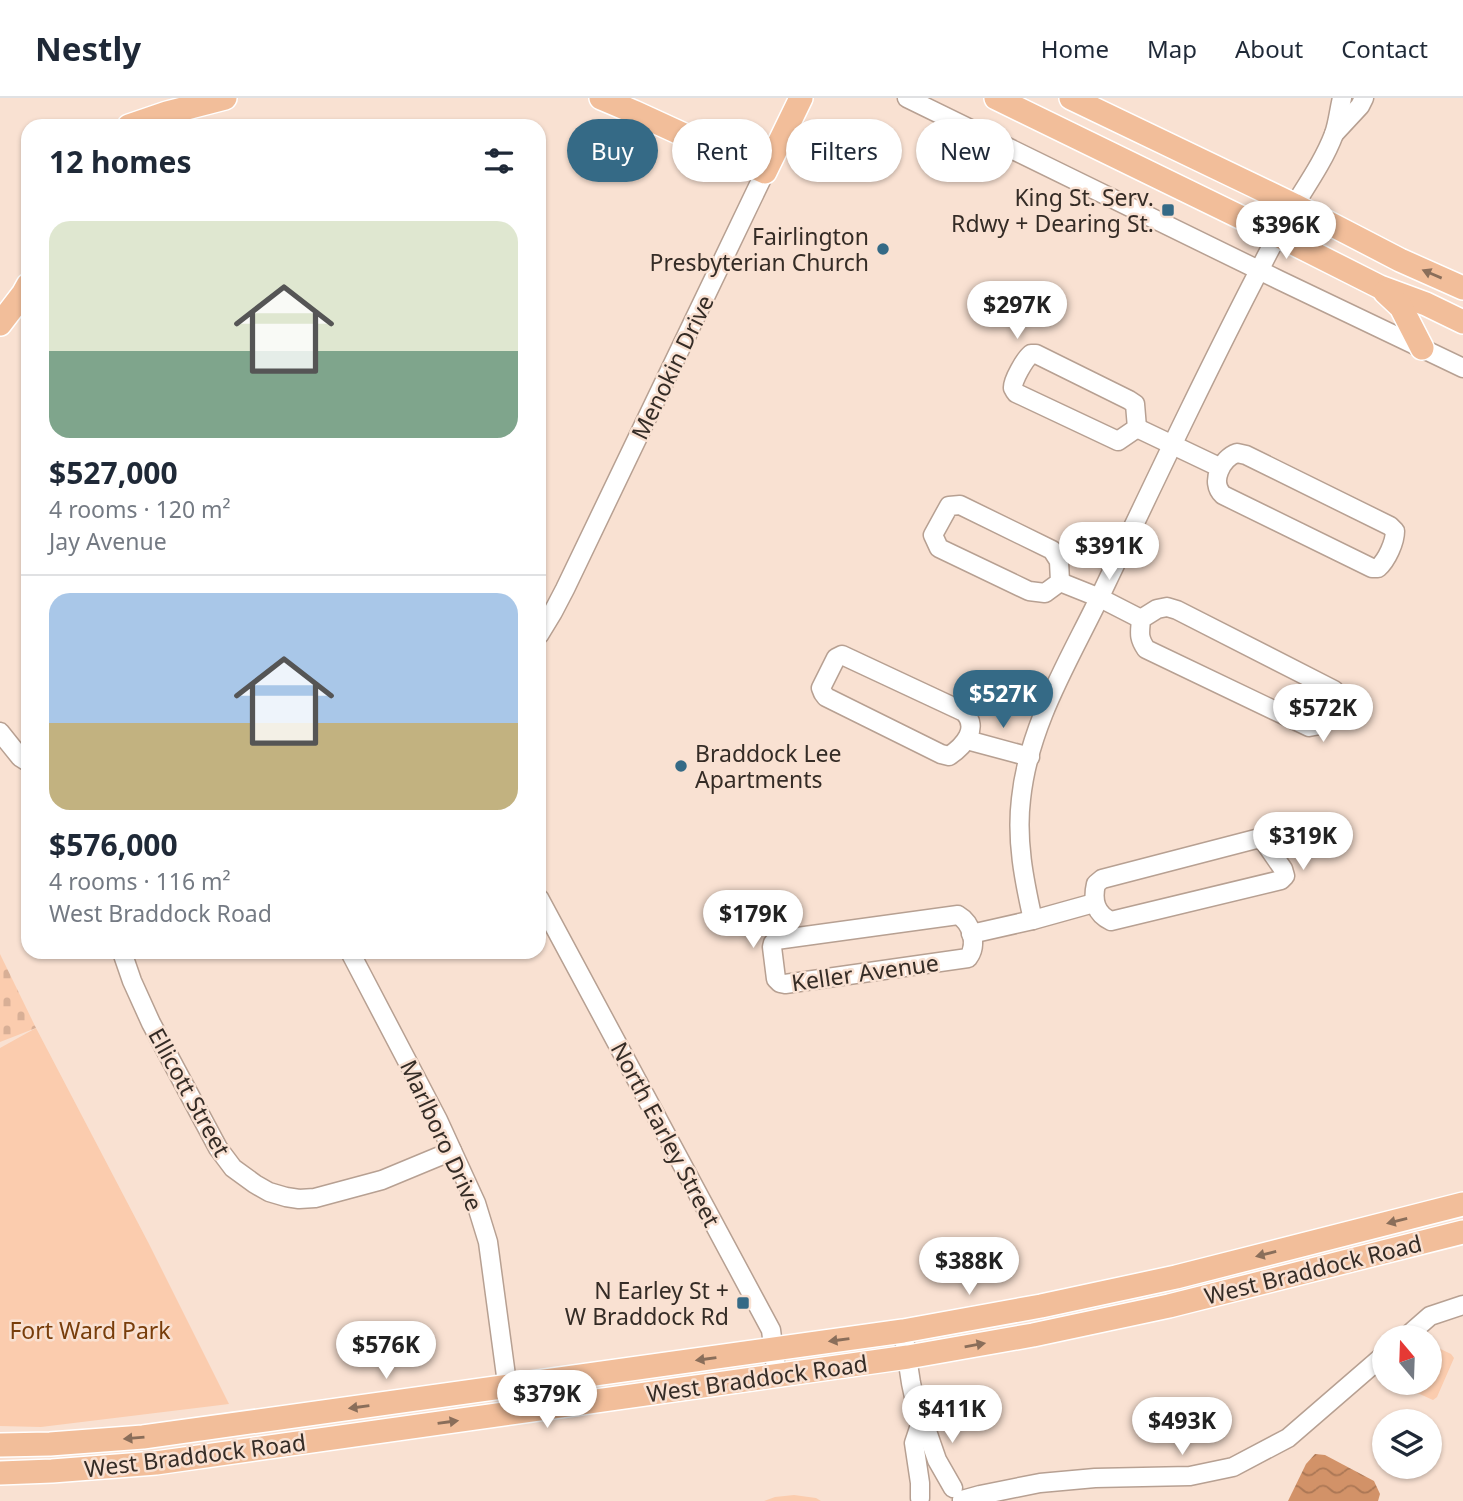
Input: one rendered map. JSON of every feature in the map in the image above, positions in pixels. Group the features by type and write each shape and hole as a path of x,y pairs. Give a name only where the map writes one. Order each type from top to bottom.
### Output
{"main road":[{"path":"149,119 225,98"},
{"path":"601,98 672,129"},
{"name":"Menokin Drive","path":"772,158 801,98"},
{"path":"996,98 1380,287 1426,304 1463,322"},
{"path":"1071,98 1294,205 1400,260 1463,288"},
{"path":"1380,287 1401,307 1422,348"},
{"path":"0,324 21,297"},
{"name":"West Braddock Road","path":"0,1445 143,1437 904,1331 1041,1306 1175,1277 1463,1204"},
{"name":"West Braddock Road","path":"0,1473 156,1463 908,1357 1032,1335 1168,1306 1463,1232"}],"street":[{"path":"907,98 1463,368"},
{"path":"1033,920 1022,866 1021,800 1030,757 1046,704 1277,235 1311,180 1334,134 1342,98"},
{"path":"1334,134 1364,98"},
{"name":"Menokin Drive","path":"546,624 760,182"},
{"path":"1036,354 1135,404 1137,428 1118,441 1016,393 1013,384 1026,358 1036,354"},
{"path":"1137,428 1219,467"},
{"path":"1231,455 1246,455 1390,526 1395,531 1395,537 1383,564 1372,568 1223,495 1217,485 1219,467 1231,455"},
{"path":"960,505 1052,550 1059,561 1060,582 1045,593 1030,591 939,548 933,535 948,506 960,505"},
{"path":"1060,582 1141,619"},
{"path":"1167,607 1177,610 1334,690 1325,718 1319,725 1309,727 1146,649 1139,634 1141,619 1157,609 1167,607"},
{"path":"842,655 964,712 972,723 967,740 949,756 940,754 826,697 821,688 836,658 842,655"},
{"path":"0,732 21,758"},
{"path":"967,740 1030,757"},
{"path":"1256,839 1263,840 1283,869 1284,876 1281,880 1111,921 1103,917 1094,903 1096,884 1102,879 1256,839"},
{"path":"971,934 1094,903"},
{"name":"North Earley Street","path":"546,911 771,1330 778,1376"},
{"name":"Keller Avenue","path":"958,915 964,919 971,934 973,948 968,958 785,984 780,984 776,979 772,947 776,940 958,915"},
{"name":"Ellicott Street","path":"124,959 151,1023 218,1148 233,1168 255,1184 286,1197 315,1198 383,1180 452,1151"},
{"name":"Marlboro Drive","path":"354,959 438,1120 476,1203 488,1242 511,1413"},
{"path":"1420,1325 1430,1316 1463,1305"},
{"path":"904,1331 920,1425 928,1434 937,1460 959,1496"},
{"path":"920,1499 930,1487 938,1484 946,1485 959,1496 980,1495 1040,1483 1095,1478 1190,1476 1233,1467 1288,1438 1372,1365"},
{"path":"920,1425 914,1443 920,1499"}],"green space":[{"path":"0,954 36,1028 0,1042"},
{"name":"Fort Ward Park","path":"36,1028 229,1404 41,1427 0,1426 0,1048"},
{"path":"1442,1350 1454,1358 1442,1386"},
{"path":"1422,1395 1438,1395 1433,1400"},
{"path":"794,1495 821,1501 764,1501 775,1497"}],"water":[{"path":"1315,1454 1325,1455 1374,1481 1380,1494 1378,1501 1288,1501 1306,1464"}],"place":[{"name":"King St. Serv. Rdwy + Dearing St.","path":"1168,210"},
{"name":"Fairlington Presbyterian Church","path":"883,249"},
{"name":"Braddock Lee Apartments","path":"681,766"},
{"name":"N Earley St + W Braddock Rd","path":"743,1303"}]}
